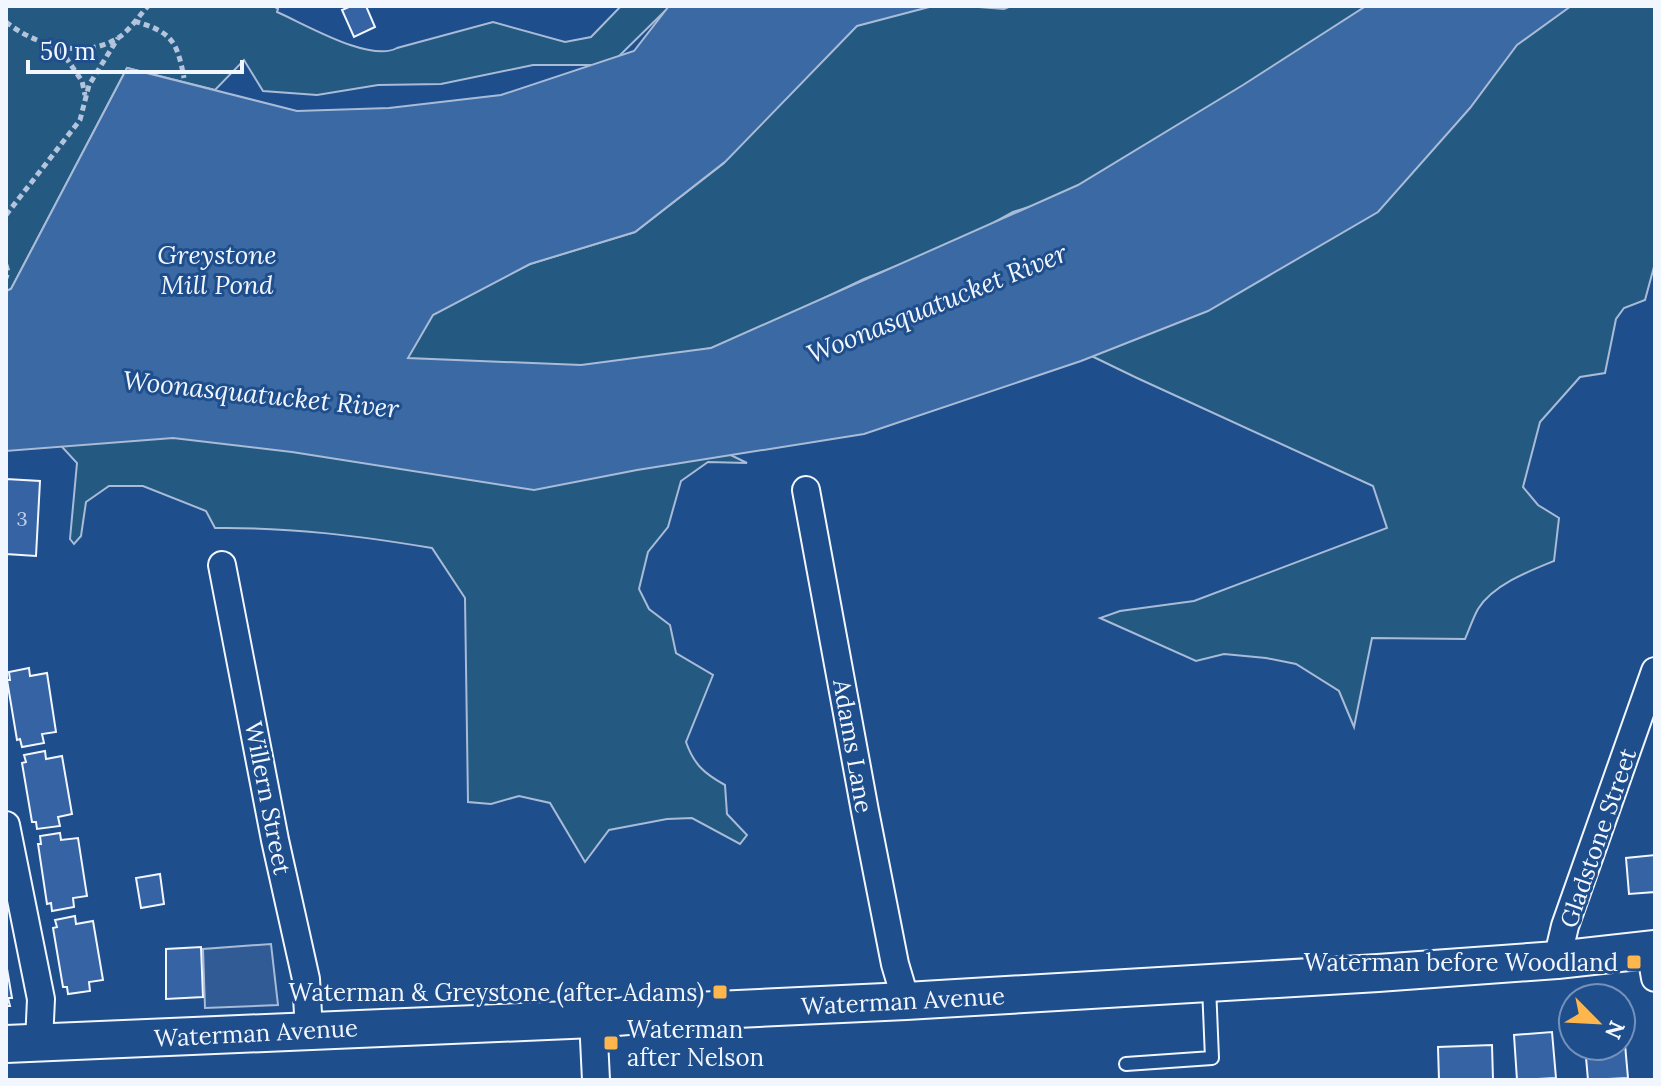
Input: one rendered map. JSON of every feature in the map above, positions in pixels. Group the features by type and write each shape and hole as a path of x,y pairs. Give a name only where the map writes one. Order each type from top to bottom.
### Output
{"main road":[{"name":"Waterman Avenue","path":"22,1043 593,1019 1557,960 1653,958"}],"street":[{"name":"Adams Lane","path":"806,490 865,811 895,964 906,1001"},
{"name":"Willern Street","path":"222,565 275,840 306,979 309,1031"},
{"name":"Gladstone Street","path":"1557,960 1565,926 1655,671"},
{"path":"6,825 41,999 22,1043"},
{"path":"593,1019 596,1080"}],"lane":[{"path":"1126,1064 1212,1058 1209,983"}],"path":[{"path":"6,215 80,120 96,72 118,38 148,6"},
{"path":"134,21 162,29 179,49 184,78"},
{"path":"6,22 16,30 59,48 88,49 118,38"},
{"path":"59,48 82,81 86,98"},
{"path":"6,265 6,278"}],"shaded area":[{"path":"6,6 273,6 278,9 277,12 337,40 385,51 493,22 565,42 591,37 621,6 670,6 610,65 533,65 441,84 378,85 317,95 263,91 244,60 215,90 127,68 11,289 6,291"},
{"path":"831,6 1004,9 1011,6 1379,6 1135,173 1013,212 964,239 864,279 724,346 562,373 410,375 405,340 423,317 530,264 635,232 724,163 786,51"},
{"path":"1532,6 1655,6 1655,263 1645,300 1624,308 1616,319 1605,373 1580,377 1540,422 1523,487 1538,505 1559,518 1554,561 1512,580 1485,600 1465,639 1372,638 1354,727 1339,691 1296,664 1224,654 1196,661 1100,618 1120,611 1194,601 1387,528 1373,486 1044,333"},
{"path":"52,436 706,443 747,463 708,462 681,481 668,527 648,552 639,589 649,609 670,625 676,653 713,675 686,742 701,768 725,785 727,814 747,835 740,844 692,818 667,819 609,830 585,862 550,803 519,796 491,804 468,802 465,598 432,548 324,533 215,528 206,511 143,486 109,486 86,502 81,536 74,544 70,539 77,463"},
{"path":"271,944 278,1005 205,1008 203,949"}],"water":[{"name":"Greystone Mill Pond","path":"669,6 933,6 857,26 726,161 635,232 530,264 433,315 408,358 581,365 711,348 1078,185 1366,6 1571,6 1517,45 1470,108 1378,212 1208,311 1081,361 864,434 637,470 534,490 292,452 173,438 6,451 6,291 11,289 127,68 297,111 389,108 501,95 634,51"}],"building":[{"path":"351,6 366,6 375,27 354,37 342,10"},
{"path":"6,479 40,481 36,556 6,554"},
{"path":"29,668 30,676 47,673 56,732 42,734 44,743 22,747 20,739 17,740 7,680 10,680 9,672"},
{"path":"45,751 46,759 62,756 72,814 58,817 60,826 37,829 36,822 32,822 22,763 26,762 24,755"},
{"path":"60,833 61,840 78,838 87,896 73,898 74,907 52,911 51,903 47,904 38,844 41,844 40,836"},
{"path":"1655,855 1655,892 1629,894 1626,858"},
{"path":"160,874 164,904 141,908 136,878"},
{"path":"75,916 76,924 93,921 103,980 89,982 90,991 68,994 67,987 63,987 53,928 57,927 55,920"},
{"path":"201,947 203,997 166,999 166,949"},
{"path":"6,963 12,998 8,998 10,1006 6,1006"},
{"path":"1552,1032 1556,1078 1517,1080 1514,1035"},
{"path":"1492,1045 1493,1080 1439,1080 1438,1047"},
{"path":"1586,1062 1627,1062 1628,1078 1588,1080"}],"place":[{"name":"Waterman before Woodland","path":"1634,962"},
{"name":"Waterman & Greystone (after Adams)","path":"720,992"},
{"name":"Waterman after Nelson","path":"611,1043"}],"water label":[{"name":"Woonasquatucket River","path":"937,303"},
{"name":"Woonasquatucket River","path":"261,394"}]}
